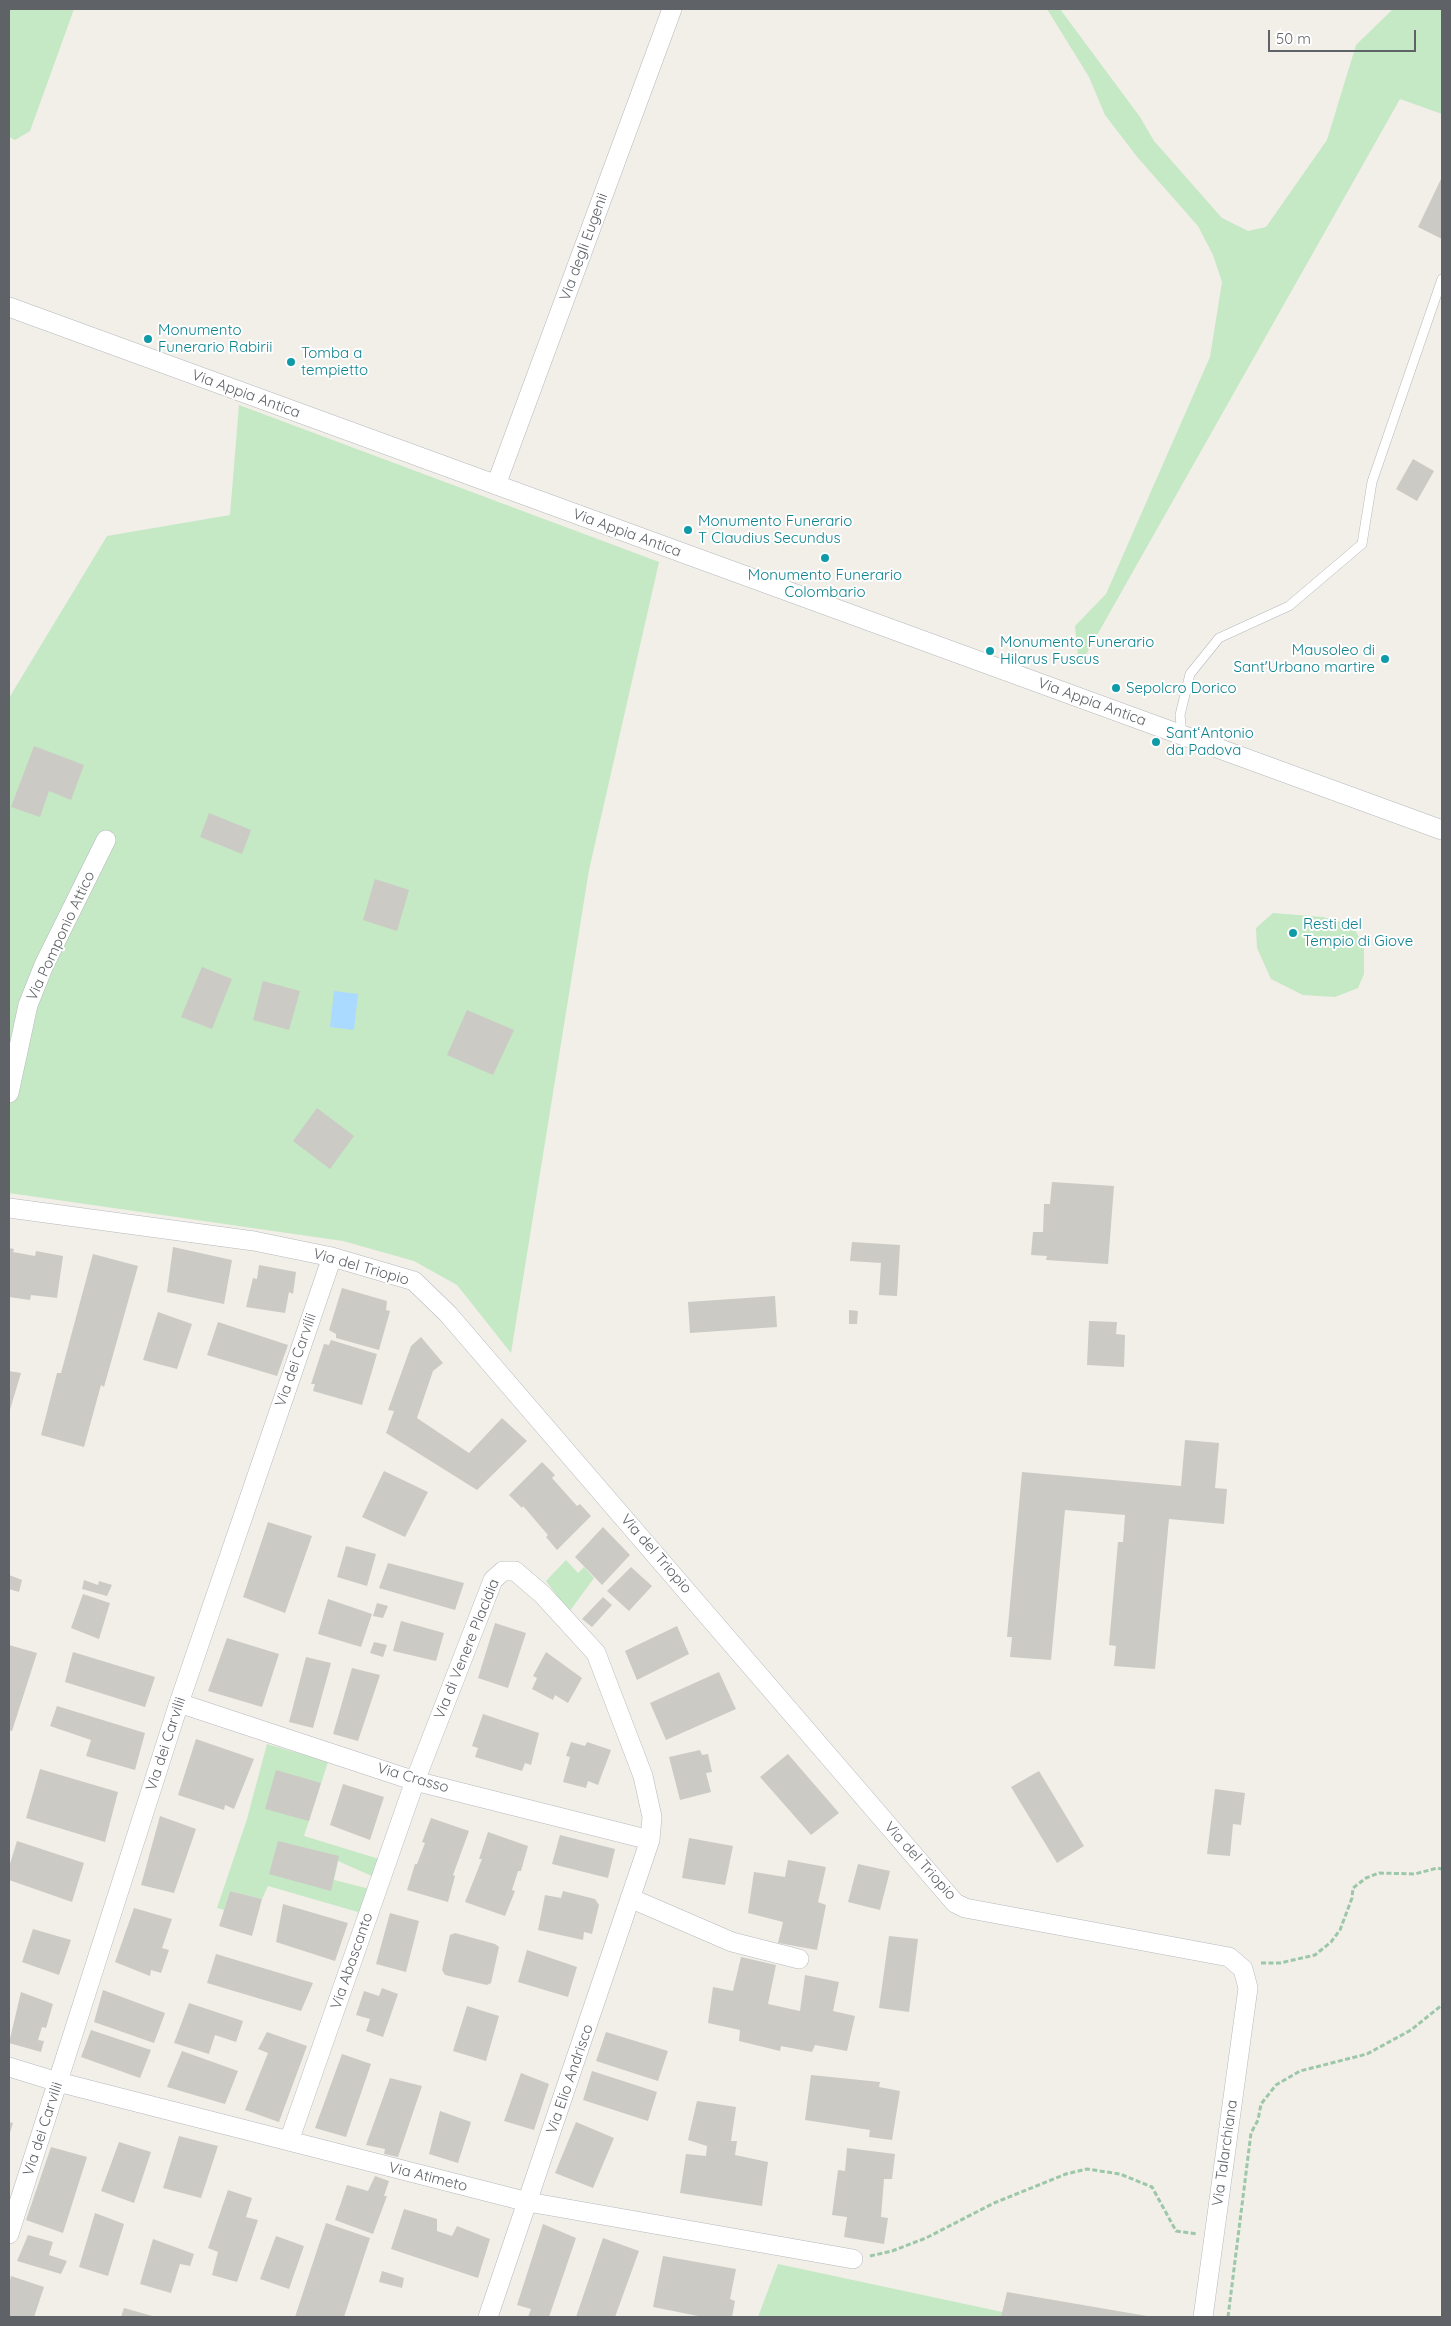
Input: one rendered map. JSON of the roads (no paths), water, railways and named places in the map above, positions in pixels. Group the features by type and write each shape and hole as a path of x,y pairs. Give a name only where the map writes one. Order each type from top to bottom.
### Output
{"street":[{"name":"Via degli Eugenii","path":"496,485 672,9"},
{"name":"Via Appia Antica","path":"9,308 1182,735 1439,823"},
{"name":"Via Pomponio Attico","path":"9,1093 28,1005 44,965 106,840"},
{"name":"Via del Triopio","path":"9,1208 254,1241 332,1257 414,1280 448,1314 936,1883 956,1903 965,1908 1229,1957 1243,1969 1248,1988"},
{"name":"Via dei Carvilii","path":"9,2234 179,1703 332,1257"},
{"name":"Via di Venere Placidia","path":"415,1781 493,1580 503,1571 515,1571 543,1595 596,1654 643,1776 652,1816 650,1840"},
{"name":"Via Crasso","path":"179,1703 415,1781 650,1840"},
{"name":"Via Abascanto","path":"289,2142 415,1781"},
{"name":"Via Elio Andrisco","path":"488,2317 650,1840"},
{"path":"630,1898 732,1942 799,1959"},
{"name":"Via Talarchiana","path":"1203,2317 1248,1988"},
{"name":"Via Atimeto","path":"9,2066 58,2082 528,2202 853,2259"}],"lane":[{"path":"1182,735 1180,715 1190,674 1219,638 1289,606 1362,544 1372,482 1442,279"}],"water":[{"path":"334,991 358,994 354,1030 330,1027"}],"place":[{"name":"Monumento Funerario Rabirii","path":"148,339"},
{"name":"Tomba a tempietto","path":"291,362"},
{"name":"Monumento Funerario T Claudius Secundus","path":"688,530"},
{"name":"Monumento Funerario Colombario","path":"825,558"},
{"name":"Monumento Funerario Hilarus Fuscus","path":"990,651"},
{"name":"Mausoleo di Sant'Urbano martire","path":"1385,659"},
{"name":"Sepolcro Dorico","path":"1116,688"},
{"name":"Sant‘Antonio da Padova","path":"1156,742"},
{"name":"Resti del Tempio di Giove","path":"1293,933"}]}
